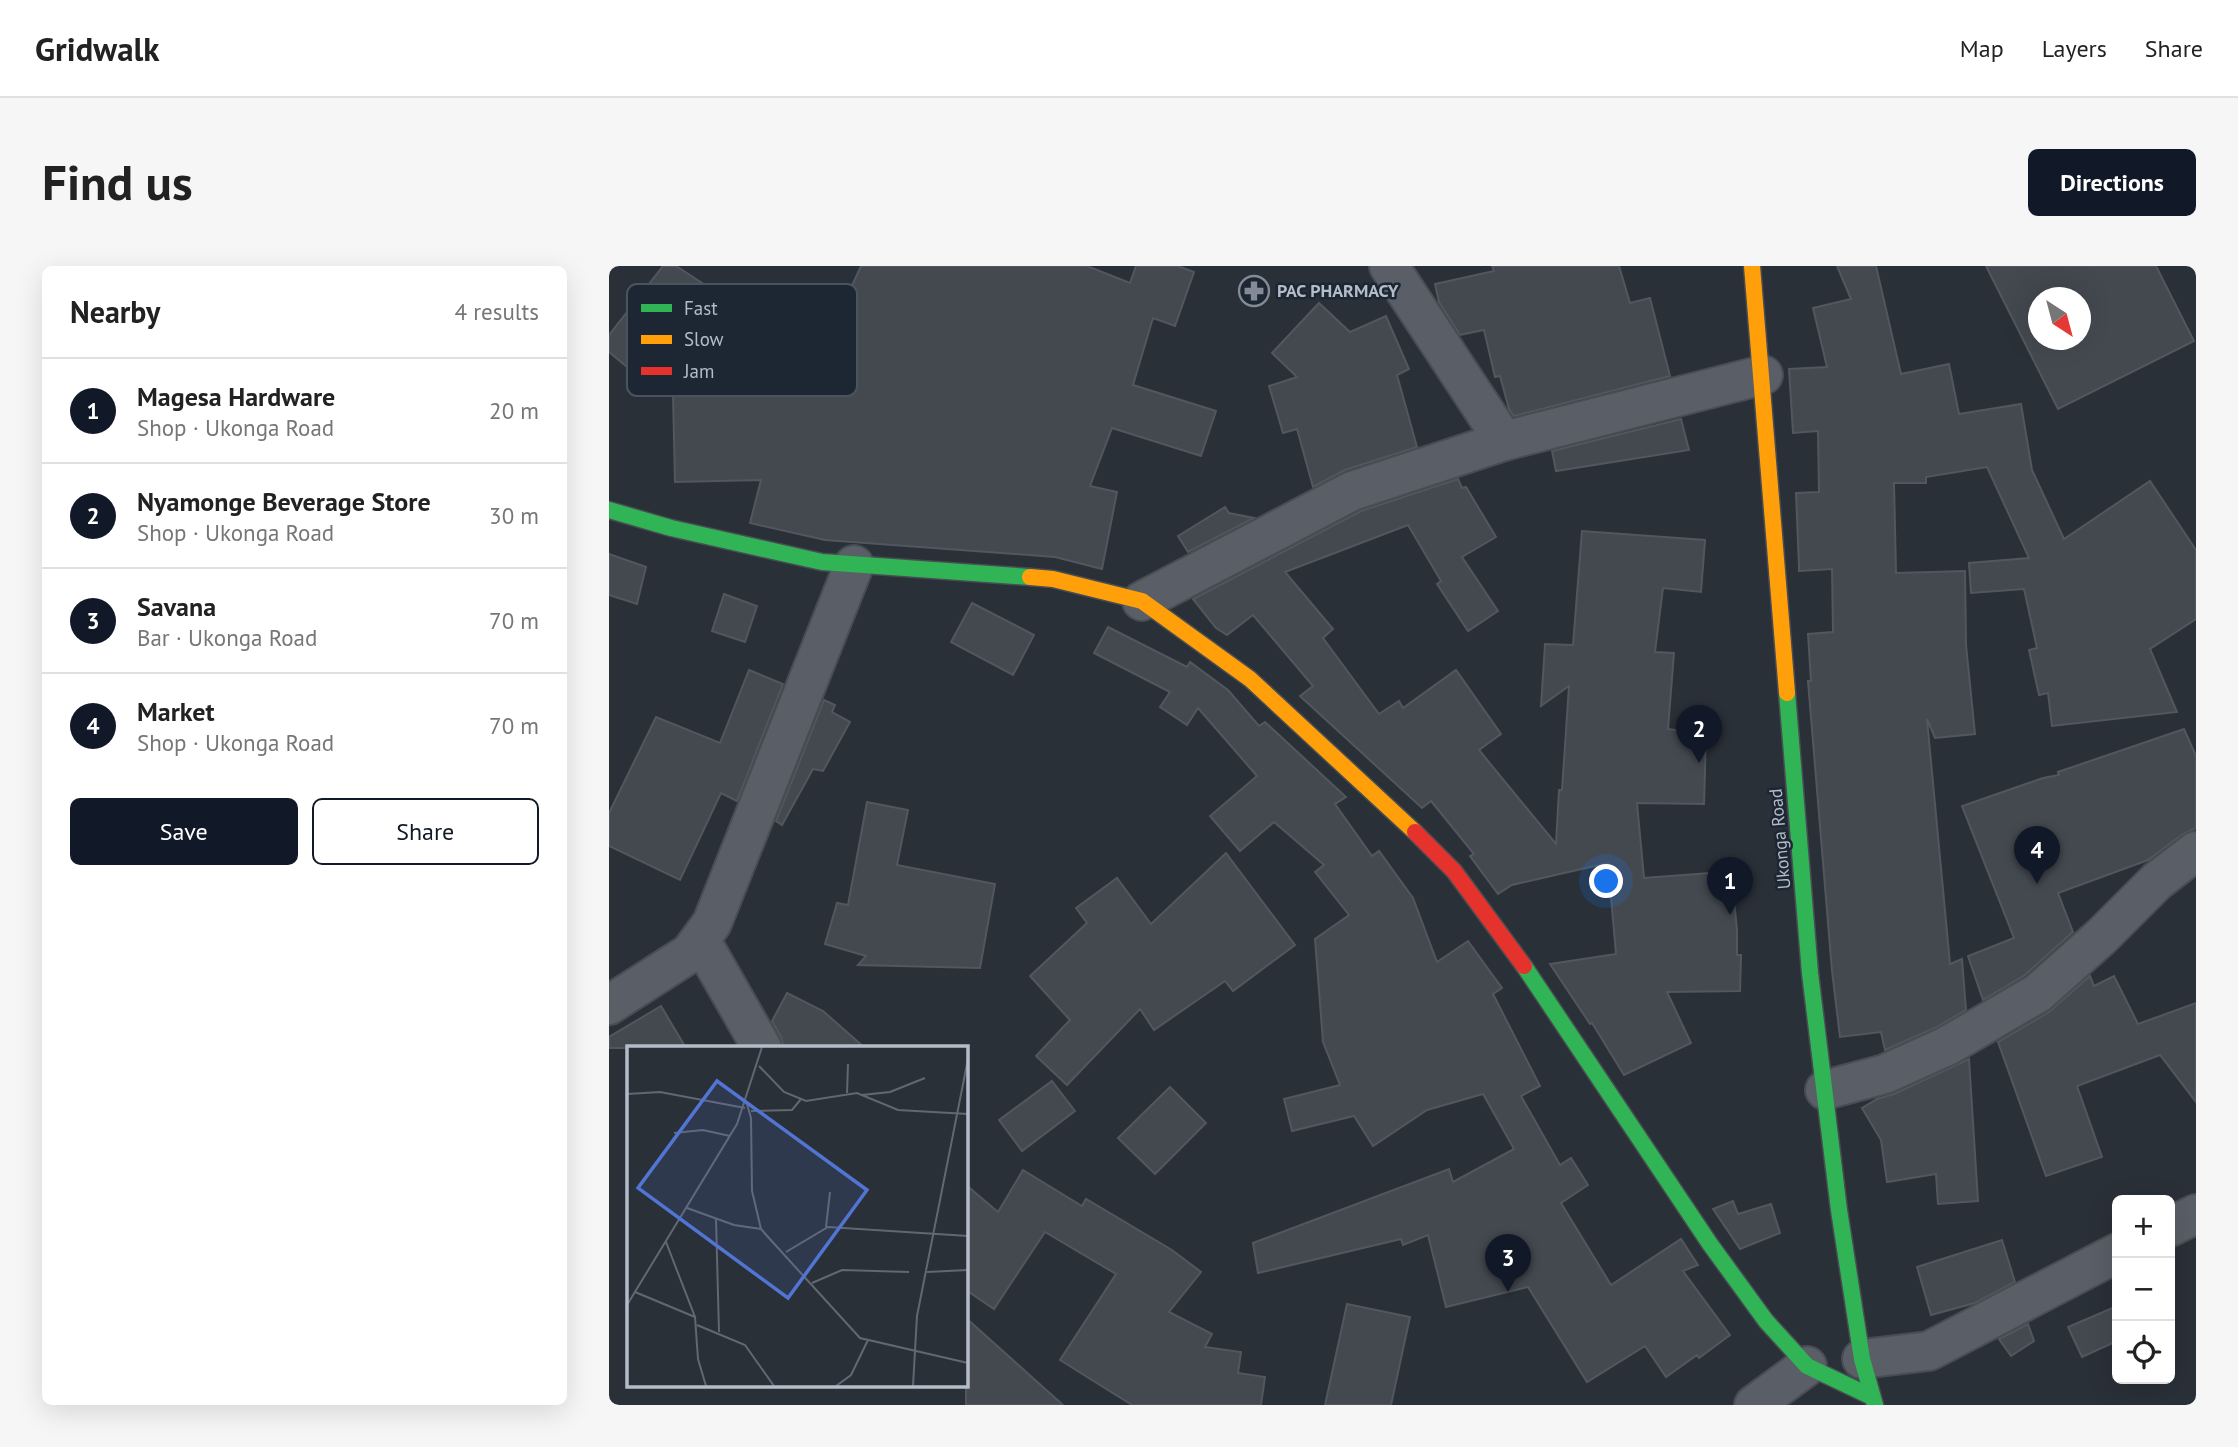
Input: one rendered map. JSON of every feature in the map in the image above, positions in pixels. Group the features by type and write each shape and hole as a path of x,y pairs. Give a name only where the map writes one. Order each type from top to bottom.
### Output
{"street":[{"path":"1389,266 1504,441"},
{"name":"Ukonga Road","path":"1752,266 1810,973 1839,1210 1861,1359 1873,1401"},
{"path":"1142,601 1352,491 1504,441 1763,375"},
{"path":"609,510 671,528 822,562 1053,579 1142,601 1250,679 1397,814 1454,871 1534,979 1710,1244 1766,1321 1807,1366 1873,1401"},
{"path":"609,1005 690,953 712,923 854,565"},
{"path":"1825,1090 1885,1074 1935,1051 2038,993 2102,936 2157,881 2196,850"},
{"path":"701,941 761,1046"},
{"path":"2175,1224 2196,1214"},
{"path":"1861,1359 1929,1351 2112,1256"},
{"path":"1754,1405 1807,1366"}],"building":[{"path":"663,266 676,266 702,283 701,284 649,284"},
{"path":"861,266 1087,266 1130,283 1136,266 1178,266 1194,272 1175,326 1153,318 1133,385 1216,411 1201,456 1112,428 1090,486 1117,492 1102,569 1055,557 825,540 750,523 761,480 675,482 673,396 857,396 857,284 853,284"},
{"path":"1492,266 1619,266 1630,303 1650,298 1670,376 1514,416 1509,409 1500,376 1495,377 1484,330 1460,335 1439,302 1435,284 1494,271"},
{"path":"1837,266 1876,266 1901,374 1949,364 1959,414 2021,404 2032,470 2064,539 2150,481 2196,550 2196,619 2150,649 2177,712 2052,726 2048,693 2039,695 2029,650 2037,648 2024,589 1971,593 1969,563 2029,558 1987,467 1926,477 1926,483 1894,483 1896,573 1965,571 1966,645 1975,734 1935,738 1927,719 1950,964 1962,959 1966,1010 1937,1027 1885,1050 1881,1032 1840,1037 1808,681 1811,681 1808,634 1833,632 1832,569 1799,571 1796,493 1819,492 1818,431 1793,433 1789,369 1827,367 1813,308 1851,299"},
{"path":"1986,266 2156,266 2194,341 2058,409 2028,350 2091,350 2091,287 2028,287 2028,349"},
{"path":"1319,303 1350,332 1386,316 1409,369 1397,375 1417,447 1345,470 1313,487 1297,429 1283,433 1269,386 1297,377 1272,353"},
{"path":"627,312 627,367 609,352 609,335"},
{"path":"1681,419 1689,450 1556,471 1552,451"},
{"path":"1458,479 1462,488 1466,487 1496,537 1462,557 1498,611 1468,631 1437,584 1441,581 1408,525 1285,572 1333,629 1323,638 1379,714 1399,701 1403,708 1456,670 1501,734 1479,750 1556,844 1569,686 1541,706 1545,644 1573,645 1582,531 1705,540 1701,592 1663,588 1655,652 1674,653 1668,729 1706,734 1704,804 1637,803 1644,878 1709,873 1710,882 1732,879 1737,955 1741,955 1740,991 1667,992 1691,1043 1624,1075 1592,1023 1590,1024 1550,964 1616,954 1608,863 1512,885 1498,894 1470,856 1474,854 1431,801 1422,808 1300,696 1313,686 1253,615 1227,635 1216,628 1193,599 1361,511"},
{"path":"1225,507 1229,513 1254,518 1188,552 1178,536"},
{"path":"609,554 646,567 637,604 609,595"},
{"path":"724,594 757,606 745,642 712,631"},
{"path":"972,603 1034,635 1013,675 951,642"},
{"path":"1108,627 1187,667 1190,662 1228,690 1259,726 1265,722 1346,797 1335,804 1372,856 1379,851 1413,898 1437,962 1468,941 1502,988 1493,994 1540,1086 1521,1096 1560,1165 1571,1158 1588,1185 1561,1203 1611,1285 1681,1239 1698,1265 1683,1271 1730,1335 1699,1358 1697,1355 1666,1377 1645,1346 1587,1382 1528,1287 1446,1307 1428,1235 1403,1245 1401,1239 1258,1273 1253,1243 1449,1169 1453,1182 1514,1149 1483,1094 1427,1110 1373,1146 1354,1116 1292,1131 1284,1099 1340,1085 1323,1042 1315,939 1349,915 1315,872 1324,865 1274,822 1240,851 1210,816 1257,776 1198,708 1187,725 1160,707 1170,692 1094,653"},
{"path":"749,670 783,684 737,801 721,793 680,880 609,846 609,813 656,717 720,743"},
{"path":"824,700 835,705 832,712 850,722 823,771 813,769 782,825 776,821"},
{"path":"2184,729 2196,756 2196,828 2183,834 2148,860 2058,893 2073,932 2025,975 1983,1000 1968,956 2014,938 1962,806 2059,775 2058,772"},
{"path":"867,802 908,810 897,865 995,884 980,968 858,965 866,956 825,944 837,903 848,905"},
{"path":"1226,853 1295,945 1233,991 1225,981 1154,1030 1140,1009 1067,1085 1036,1056 1070,1020 1030,976 1087,923 1076,908 1117,878 1151,924"},
{"path":"2090,976 2094,986 2114,976 2138,1024 2196,1003 2196,1102 2160,1055 2077,1086 2102,1157 2046,1176 1998,1042 2049,1012"},
{"path":"787,993 823,1011 863,1046 783,1046 772,1021"},
{"path":"661,1006 685,1046 609,1048 609,1037"},
{"path":"1969,1059 1978,1201 1938,1204 1936,1174 1887,1182 1881,1140 1862,1108"},
{"path":"1052,1081 1075,1111 1022,1151 999,1120"},
{"path":"1170,1087 1206,1123 1155,1174 1118,1138"},
{"path":"1023,1170 1082,1206 1086,1199 1172,1250 1201,1272 1169,1312 1212,1334 1205,1347 1241,1352 1238,1373 1265,1377 1261,1405 1132,1405 1060,1360 1116,1274 1045,1232 994,1309 968,1291 968,1187 998,1212"},
{"path":"1733,1201 1738,1214 1771,1204 1780,1233 1740,1249 1713,1209"},
{"path":"2002,1240 2015,1282 1975,1303 1931,1315 1917,1267"},
{"path":"1347,1304 1410,1317 1391,1405 1325,1405"},
{"path":"2112,1308 2112,1343 2082,1357 2068,1327"},
{"path":"968,1320 1063,1405 966,1405"},
{"path":"2028,1324 2034,1341 2011,1356 1999,1339"}],"traffic: fast":[{"path":"609,510 671,528 822,562 1030,577"},
{"path":"1787,693 1810,973 1839,1210 1862,1359 1875,1405"},
{"path":"1524,966 1710,1244 1766,1321 1807,1366 1872,1397"}],"traffic: slow":[{"path":"1752,266 1787,693"},
{"path":"1030,577 1053,579 1142,601 1250,679 1415,832"}],"traffic: jam":[{"path":"1415,832 1454,871 1524,966"}],"place":[{"name":"PAC PHARMACY","path":"1254,291"},
{"name":"Nyamonge Beverage Store","path":"1699,763"},
{"name":"Market","path":"2037,884"},
{"name":"Magesa Hardware","path":"1730,915"},
{"name":"Savana","path":"1508,1292"}]}
